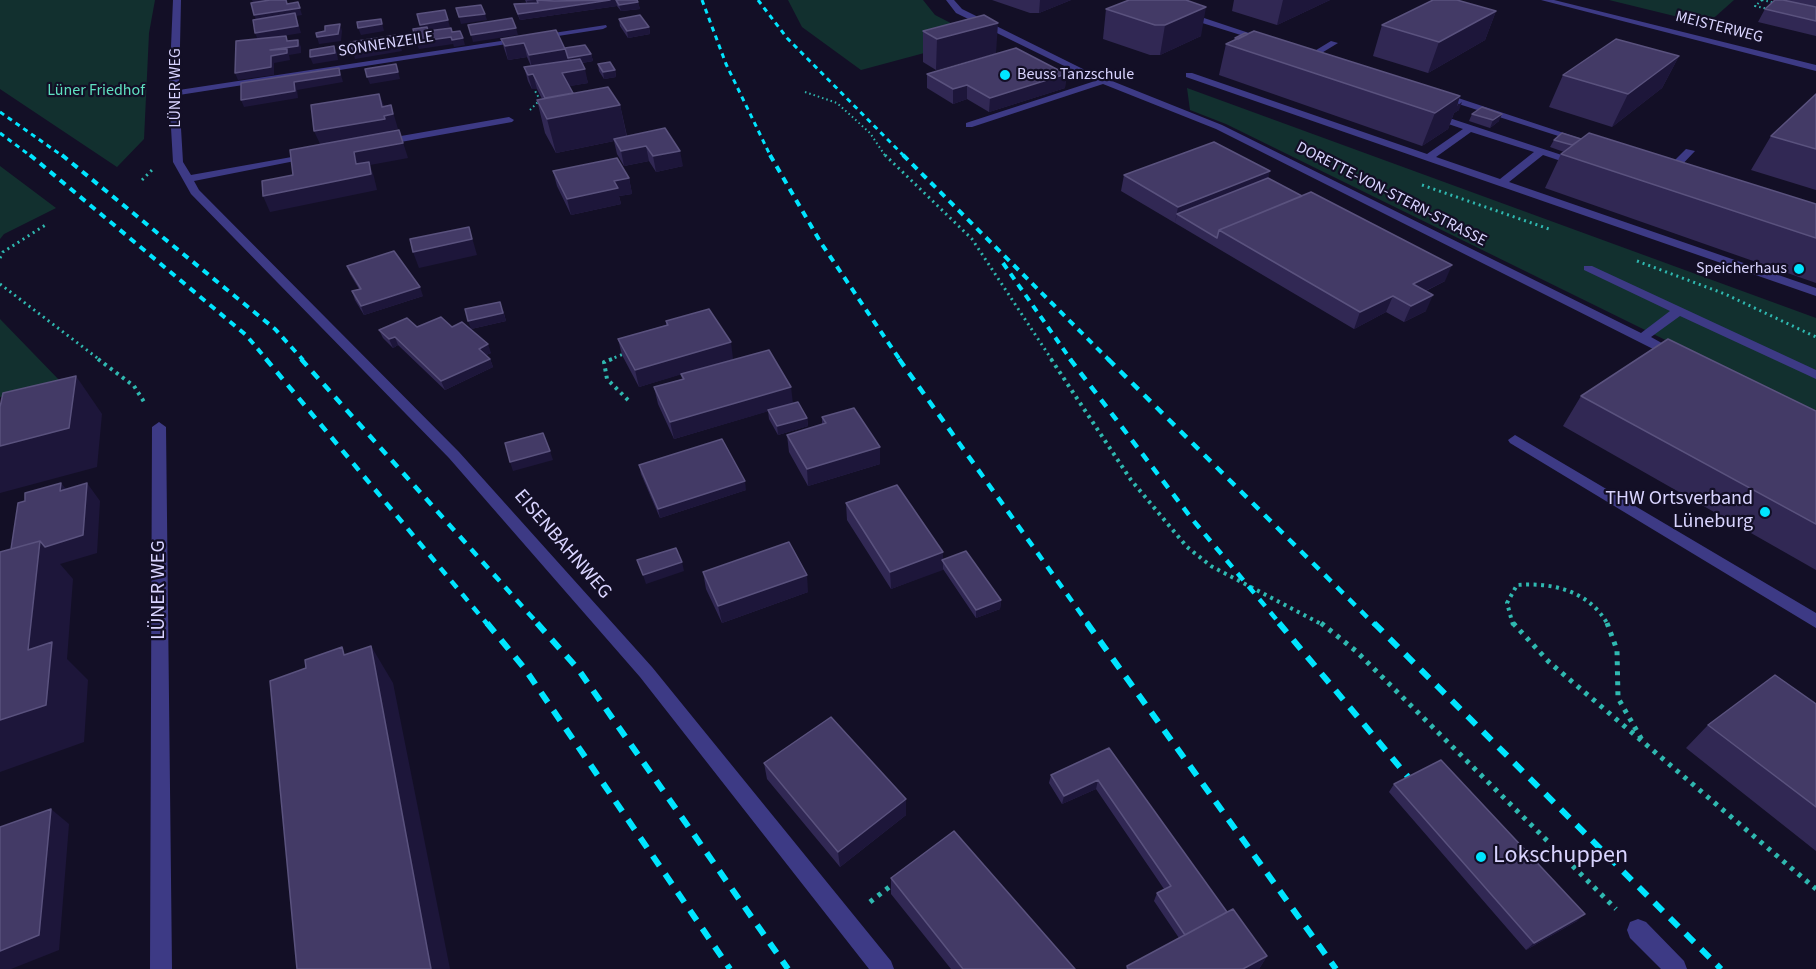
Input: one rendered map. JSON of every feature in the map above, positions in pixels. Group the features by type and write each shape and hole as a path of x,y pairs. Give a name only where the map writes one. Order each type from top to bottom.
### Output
{"street":[{"name":"LÜNER WEG","path":"177,0 174,93 178,162 185,177"},
{"name":"DORETTE-VON-STERN-STRASSE","path":"950,0 959,11 1103,81 1219,127 1683,359"},
{"name":"MEISTERWEG","path":"1545,0 1816,69"},
{"path":"1172,10 1269,41"},
{"name":"SONNENZEILE","path":"174,93 603,27"},
{"path":"1312,55 1334,43"},
{"path":"1301,51 1323,58"},
{"path":"1189,75 1816,292"},
{"path":"969,125 1103,81"},
{"path":"1431,93 1595,145"},
{"path":"1415,110 1585,166"},
{"path":"376,144 509,120"},
{"path":"1430,157 1470,128"},
{"path":"1672,169 1690,151"},
{"path":"1503,182 1542,152"},
{"path":"185,177 320,153"},
{"path":"1661,166 1683,173"},
{"name":"EISENBAHNWEG","path":"185,177 195,192 454,455 646,672 883,969"},
{"path":"1588,268 1816,375"},
{"path":"1642,338 1679,311"},
{"name":"LÜNER WEG","path":"159,427 161,969"},
{"path":"1515,440 1816,621"},
{"path":"1638,930 1676,969"}],"path":[{"path":"1773,10 1755,6 1762,0 1775,3"},
{"path":"527,114 540,100 534,89"},
{"path":"805,92 837,103 870,133 887,159 908,180 972,238 1131,480 1187,547 1211,566 1322,624 1356,651 1638,930"},
{"path":"0,258 3,252 47,224"},
{"path":"0,284 135,386 159,427"},
{"path":"628,400 621,389 606,380 602,371 604,362 609,358 629,351"},
{"path":"1642,740 1623,710 1616,692 1617,651 1613,630 1605,615 1587,600 1561,587 1537,581 1517,585 1507,603 1514,627 1549,662 1816,889"},
{"path":"845,921 901,878"}],"green space":[{"name":"Lüner Friedhof","path":"0,0 155,0 149,33 144,139 117,167 0,89"},
{"path":"788,0 923,0 935,15 980,38 861,70 802,27"},
{"path":"1609,0 1734,0 1707,24"},
{"path":"1187,88 1816,318 1816,414 1226,124 1190,110"},
{"path":"0,166 56,208 4,234 0,239"},
{"path":"0,319 61,382 0,397"}],"building":[{"path":"286,0 287,4 298,2 300,8 254,15 251,3"},
{"path":"537,0 610,0 518,14 514,4 538,3"},
{"path":"616,0 637,0 638,2 619,5"},
{"path":"1129,0 1186,0 1206,7 1165,25 1155,25 1106,9"},
{"path":"1433,0 1457,0 1496,11 1439,42 1382,25"},
{"path":"1775,0 1816,7 1816,21 1765,9"},
{"path":"481,5 485,14 459,17 456,8"},
{"path":"445,10 448,20 420,25 417,14"},
{"path":"295,13 298,26 255,33 253,20"},
{"path":"640,15 649,27 627,31 619,19"},
{"path":"984,15 998,23 937,39 923,31"},
{"path":"512,18 516,28 471,35 468,25"},
{"path":"381,19 382,24 358,28 357,22"},
{"path":"340,24 338,34 317,37 316,33 325,31 325,26"},
{"path":"427,27 428,31 451,28 452,32 460,31 463,38 452,40 451,37 416,42 413,29"},
{"path":"556,30 565,49 529,55 524,43 505,46 501,39"},
{"path":"1254,31 1460,96 1435,113 1226,44"},
{"path":"1245,33 1248,34 1238,39 1235,38"},
{"path":"397,35 399,44 353,51 352,48 344,49 344,46 352,45 351,42"},
{"path":"286,36 287,41 298,40 298,46 270,50 287,49 287,53 271,56 271,67 235,73 236,41"},
{"path":"1616,39 1679,56 1628,94 1563,75"},
{"path":"585,45 591,54 568,58 565,48"},
{"path":"334,46 335,53 310,57 310,50"},
{"path":"1016,48 1066,74 990,98 967,85 953,89 927,74"},
{"path":"580,59 585,69 562,73 573,93 545,98 533,74 528,75 524,67"},
{"path":"610,62 615,70 603,72 598,64"},
{"path":"396,64 398,72 367,77 365,69"},
{"path":"339,68 340,75 294,82 295,91 241,100 241,83"},
{"path":"608,87 620,105 547,119 537,100"},
{"path":"379,94 382,107 391,105 393,114 384,116 385,119 314,131 311,105"},
{"path":"1816,94 1816,149 1771,136"},
{"path":"1482,107 1502,114 1493,120 1472,114"},
{"path":"665,128 680,151 653,156 646,146 621,151 614,139"},
{"path":"399,130 403,143 354,152 356,164 369,162 371,174 263,196 262,181 293,175 290,150"},
{"path":"1562,133 1581,139 1572,145 1554,140"},
{"path":"1589,133 1816,204 1816,238 1561,154"},
{"path":"1214,142 1270,171 1178,207 1124,175"},
{"path":"617,158 629,178 614,181 618,188 567,199 553,171"},
{"path":"1268,178 1302,196 1219,230 1217,238 1177,214"},
{"path":"1311,192 1452,265 1413,284 1433,295 1411,306 1393,296 1360,312 1219,230"},
{"path":"469,227 472,239 413,252 410,239"},
{"path":"394,251 420,287 361,306 352,291 361,289 347,266"},
{"path":"500,302 503,313 468,321 465,309"},
{"path":"709,309 731,342 635,370 618,339 668,325 666,321"},
{"path":"441,317 452,327 462,322 488,344 479,349 490,359 441,381 395,337 389,339 379,330 407,318 417,327"},
{"path":"1668,339 1816,411 1816,524 1581,396"},
{"path":"769,350 791,387 670,422 654,387 684,379 681,374"},
{"path":"76,376 69,428 0,446 0,407 3,393"},
{"path":"798,402 807,418 777,426 768,410"},
{"path":"854,408 880,447 807,469 787,435 826,423 822,417"},
{"path":"543,433 550,451 510,462 505,443"},
{"path":"722,439 745,481 658,509 639,465"},
{"path":"61,483 60,491 87,483 83,535 45,547 40,541 11,549 18,503 25,501 25,493"},
{"path":"897,485 943,552 890,572 846,503"},
{"path":"40,541 28,650 52,642 46,705 0,720 0,552"},
{"path":"789,542 807,575 718,606 703,572"},
{"path":"676,548 682,562 643,575 637,560"},
{"path":"966,551 1001,600 976,610 942,560"},
{"path":"371,646 431,969 297,969 270,681 306,668 305,660 342,647 344,655"},
{"path":"1775,675 1816,704 1816,807 1708,725"},
{"path":"831,717 906,799 838,852 764,763"},
{"path":"1109,748 1227,912 1185,935 1157,893 1171,886 1098,780 1064,796 1051,775"},
{"name":"Lokschuppen","path":"1441,760 1585,914 1534,943 1394,784"},
{"path":"51,809 39,935 0,951 0,827"},
{"path":"954,831 1075,969 963,969 891,878"},
{"path":"1233,909 1267,956 1243,969 1128,969 1127,966"}],"railway":[{"path":"702,0 726,64 770,155"},
{"path":"758,0 787,38 904,156"},
{"path":"0,112 64,157"},
{"path":"0,133 32,157"},
{"path":"30,155 246,335 267,360"},
{"path":"62,155 275,329 303,360"},
{"path":"770,155 821,243 900,360"},
{"path":"904,156 1109,360"},
{"path":"1003,263 1071,360"},
{"path":"266,359 488,625"},
{"path":"301,359 539,625"},
{"path":"899,359 1089,625"},
{"path":"1070,359 1192,519 1281,625"},
{"path":"1108,359 1375,625"},
{"path":"487,623 525,669 730,969"},
{"path":"537,623 578,669 788,969"},
{"path":"1087,623 1336,969"},
{"path":"1279,623 1419,790"},
{"path":"1374,623 1721,969"}],"place":[{"name":"Beuss Tanzschule","path":"1005,75"},
{"name":"Speicherhaus","path":"1799,269"},
{"name":"THW Ortsverband Lüneburg","path":"1765,512"},
{"name":"Lokschuppen","path":"1481,857"}]}
